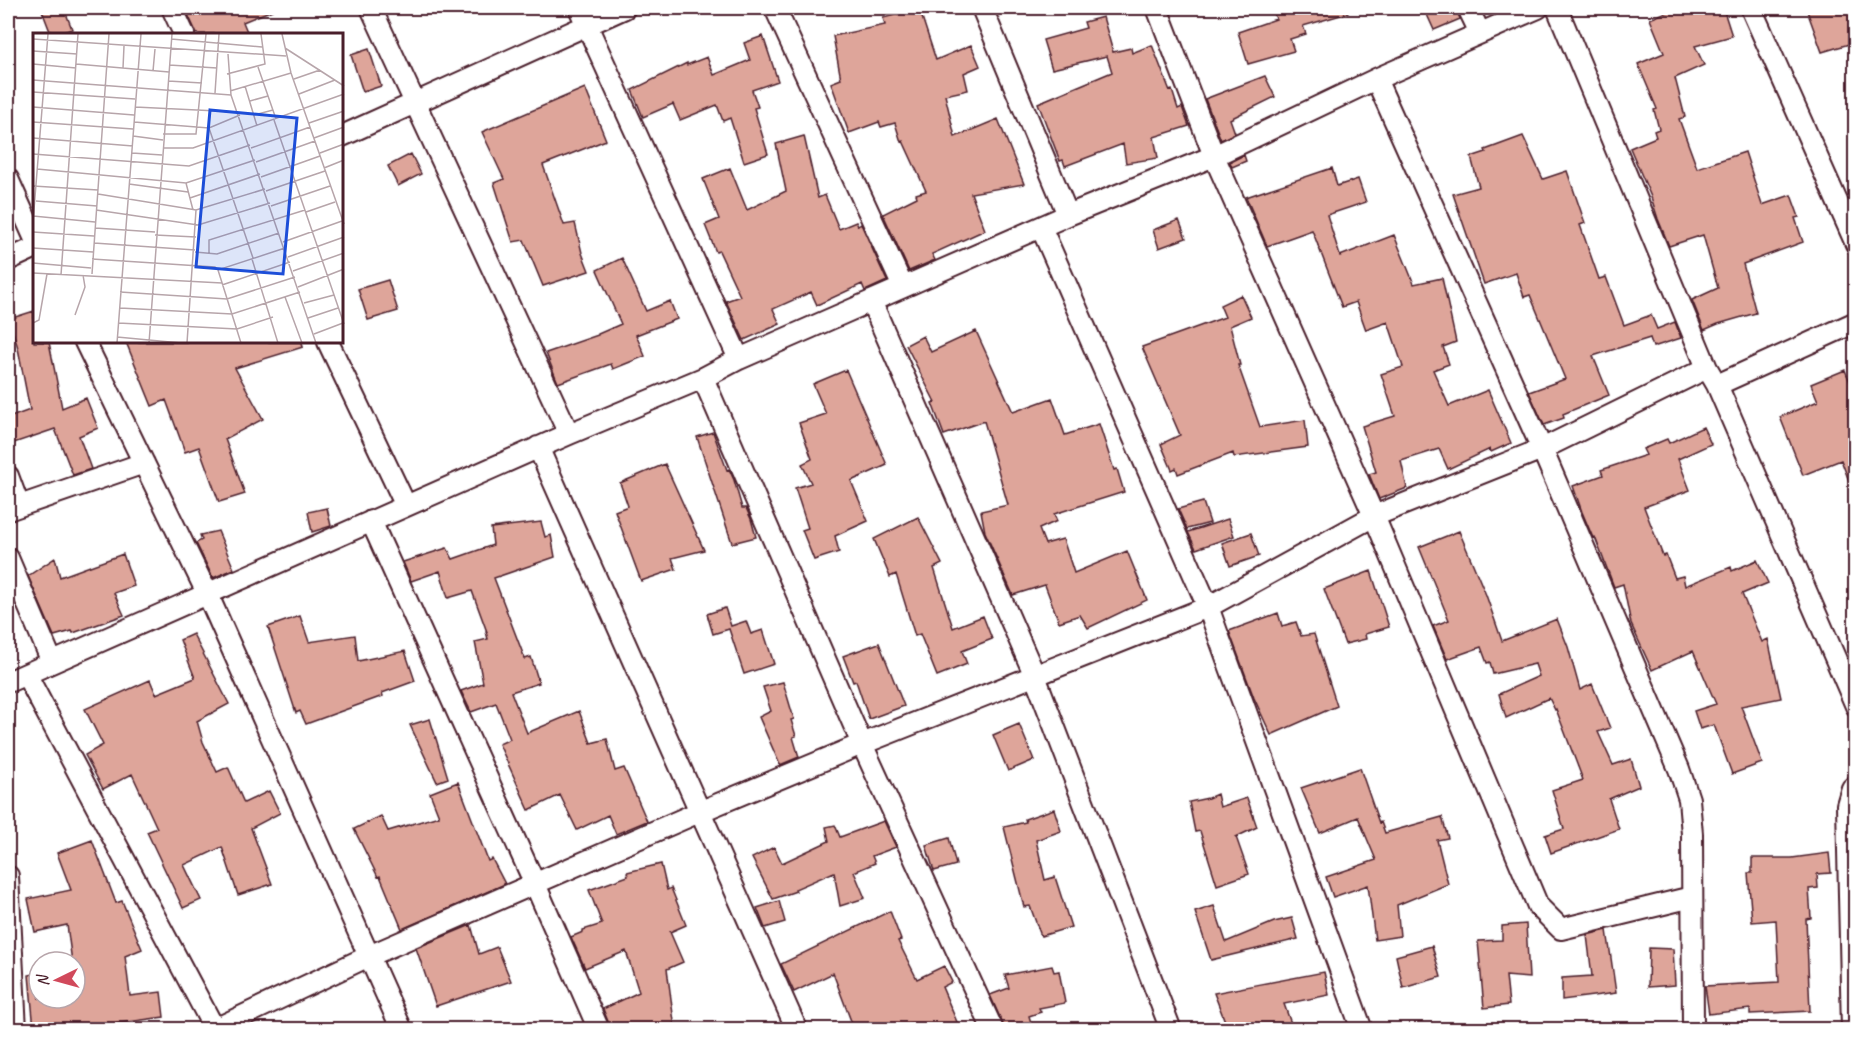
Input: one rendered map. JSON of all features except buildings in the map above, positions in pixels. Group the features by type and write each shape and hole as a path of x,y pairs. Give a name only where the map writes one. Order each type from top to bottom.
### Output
{"street":[{"path":"172,8 184,33"},
{"path":"370,8 569,434"},
{"path":"344,135 415,103 583,16 625,8"},
{"path":"775,8 903,287"},
{"path":"982,8 1068,215"},
{"path":"1157,8 1214,156 1374,516 1538,906 1562,929 1692,897"},
{"path":"1468,8 1480,33"},
{"path":"8,682 538,447 703,378 739,359 1041,226 1214,156 1377,79 1538,8"},
{"path":"1557,8 1707,368 1717,386 1856,706"},
{"path":"1751,8 1856,244"},
{"path":"583,16 739,359"},
{"path":"1377,79 1542,449 1679,770 1689,799 1692,834 1694,1029"},
{"path":"8,178 33,235"},
{"path":"1041,226 1208,607 1362,1029"},
{"path":"8,260 33,248"},
{"path":"871,301 1035,676 1171,1029"},
{"path":"1717,386 1856,322"},
{"path":"86,344 207,593 402,1029"},
{"path":"329,344 406,506"},
{"path":"26,674 215,1029 369,956 699,812 862,744 1208,607 1374,516 1542,449 1707,368"},
{"path":"703,378 862,744 993,1029"},
{"path":"538,447 797,1029"},
{"path":"8,476 13,508 144,463"},
{"path":"371,521 536,884 599,1029"},
{"path":"8,558 52,662"},
{"path":"1852,1029 1847,805 1852,788 1856,785"},
{"path":"8,876 16,1029"}]}
